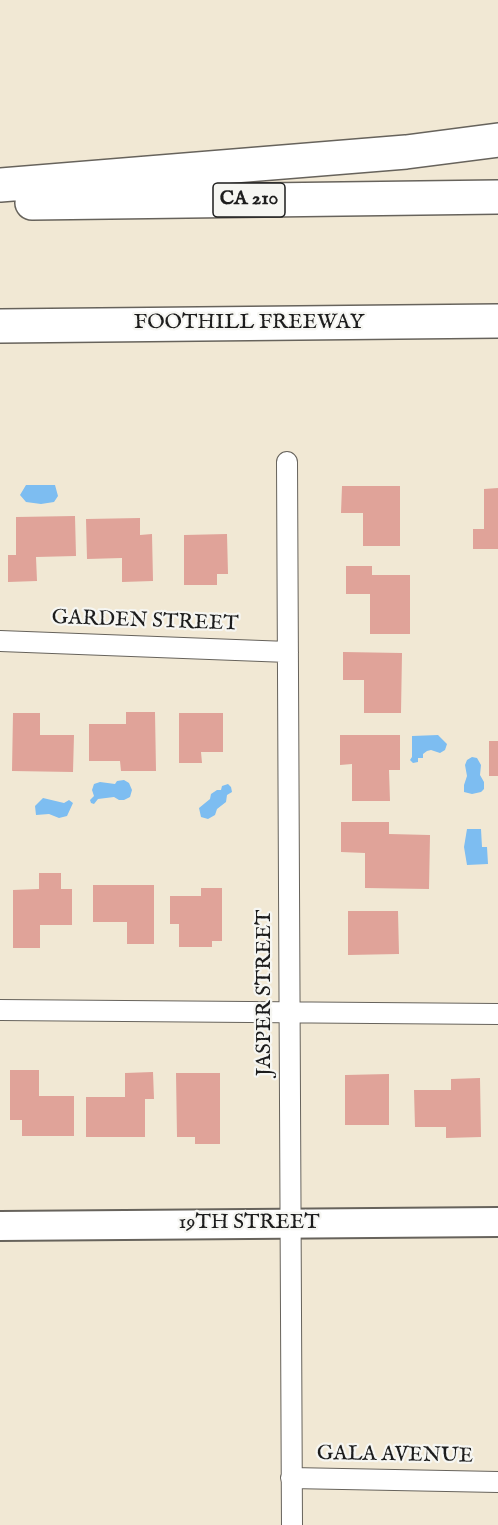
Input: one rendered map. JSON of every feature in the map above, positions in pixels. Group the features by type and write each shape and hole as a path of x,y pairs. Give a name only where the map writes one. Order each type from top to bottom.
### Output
{"highway":[{"path":"0,185 406,152 498,140"},
{"name":"CA 210","path":"0,203 498,197"},
{"name":"FOOTHILL FREEWAY","path":"0,326 498,321"},
{"path":"394,323 498,344"}],"main road":[{"name":"19TH STREET","path":"0,1226 498,1222"}],"street":[{"name":"JASPER STREET","path":"287,462 292,1525"},
{"name":"GARDEN STREET","path":"0,641 288,652"},
{"path":"0,1010 498,1014"},
{"name":"GALA AVENUE","path":"291,1478 498,1482"}],"water":[{"path":"26,485 55,485 58,496 54,502 41,504 26,502 20,495"},
{"path":"438,735 447,744 445,750 440,753 427,751 423,754 423,758 418,758 418,762 413,763 410,760 412,736"},
{"path":"472,757 477,758 481,765 480,775 484,782 484,789 472,794 464,792 464,785 467,776 465,765"},
{"path":"124,780 129,783 132,790 130,797 124,800 114,797 98,799 94,804 91,803 90,800 94,796 92,790 94,784 100,782 115,784 117,781"},
{"path":"228,784 232,792 227,795 226,802 217,809 215,815 208,819 201,817 199,808 210,799 211,794"},
{"path":"43,798 64,803 69,800 73,803 67,816 59,818 49,814 36,815 35,806"},
{"path":"467,829 481,829 482,847 487,847 488,864 467,865 464,847"}],"building":[{"path":"342,486 400,486 400,546 363,546 363,513 341,513"},
{"path":"498,488 498,549 473,549 473,529 484,529 484,489"},
{"path":"75,516 76,556 36,557 37,581 8,582 8,555 16,555 16,517"},
{"path":"140,518 140,535 152,534 153,581 122,582 122,558 87,559 86,519"},
{"path":"227,534 228,574 217,574 217,585 184,585 184,535"},
{"path":"346,566 372,566 372,575 410,575 410,634 370,634 370,594 346,594"},
{"path":"343,652 402,653 401,713 364,713 364,680 343,680"},
{"path":"126,712 155,712 156,771 121,771 120,761 89,761 89,724 126,724"},
{"path":"13,713 40,713 40,735 74,735 73,772 12,771"},
{"path":"179,713 223,713 223,752 201,752 202,763 179,763"},
{"path":"340,735 400,735 400,770 389,770 390,801 352,801 352,764 340,765"},
{"path":"489,741 498,741 498,776 489,776"},
{"path":"341,822 389,822 389,834 430,835 429,889 365,888 365,853 341,852"},
{"path":"39,873 61,873 61,889 72,889 72,925 40,925 40,948 13,948 13,890 39,889"},
{"path":"93,885 154,885 154,944 127,944 127,922 93,922"},
{"path":"201,888 222,888 222,941 212,941 212,947 179,947 179,924 170,924 170,896 201,896"},
{"path":"348,911 398,911 399,954 348,955"},
{"path":"10,1070 39,1070 39,1096 74,1096 74,1136 22,1136 22,1120 10,1120"},
{"path":"153,1072 154,1099 145,1099 145,1137 86,1137 86,1097 125,1097 125,1073"},
{"path":"176,1073 220,1073 220,1144 195,1144 195,1137 177,1137"},
{"path":"389,1074 389,1125 345,1125 345,1075"},
{"path":"480,1078 481,1137 446,1138 446,1127 415,1127 414,1090 451,1090 451,1079"}]}
